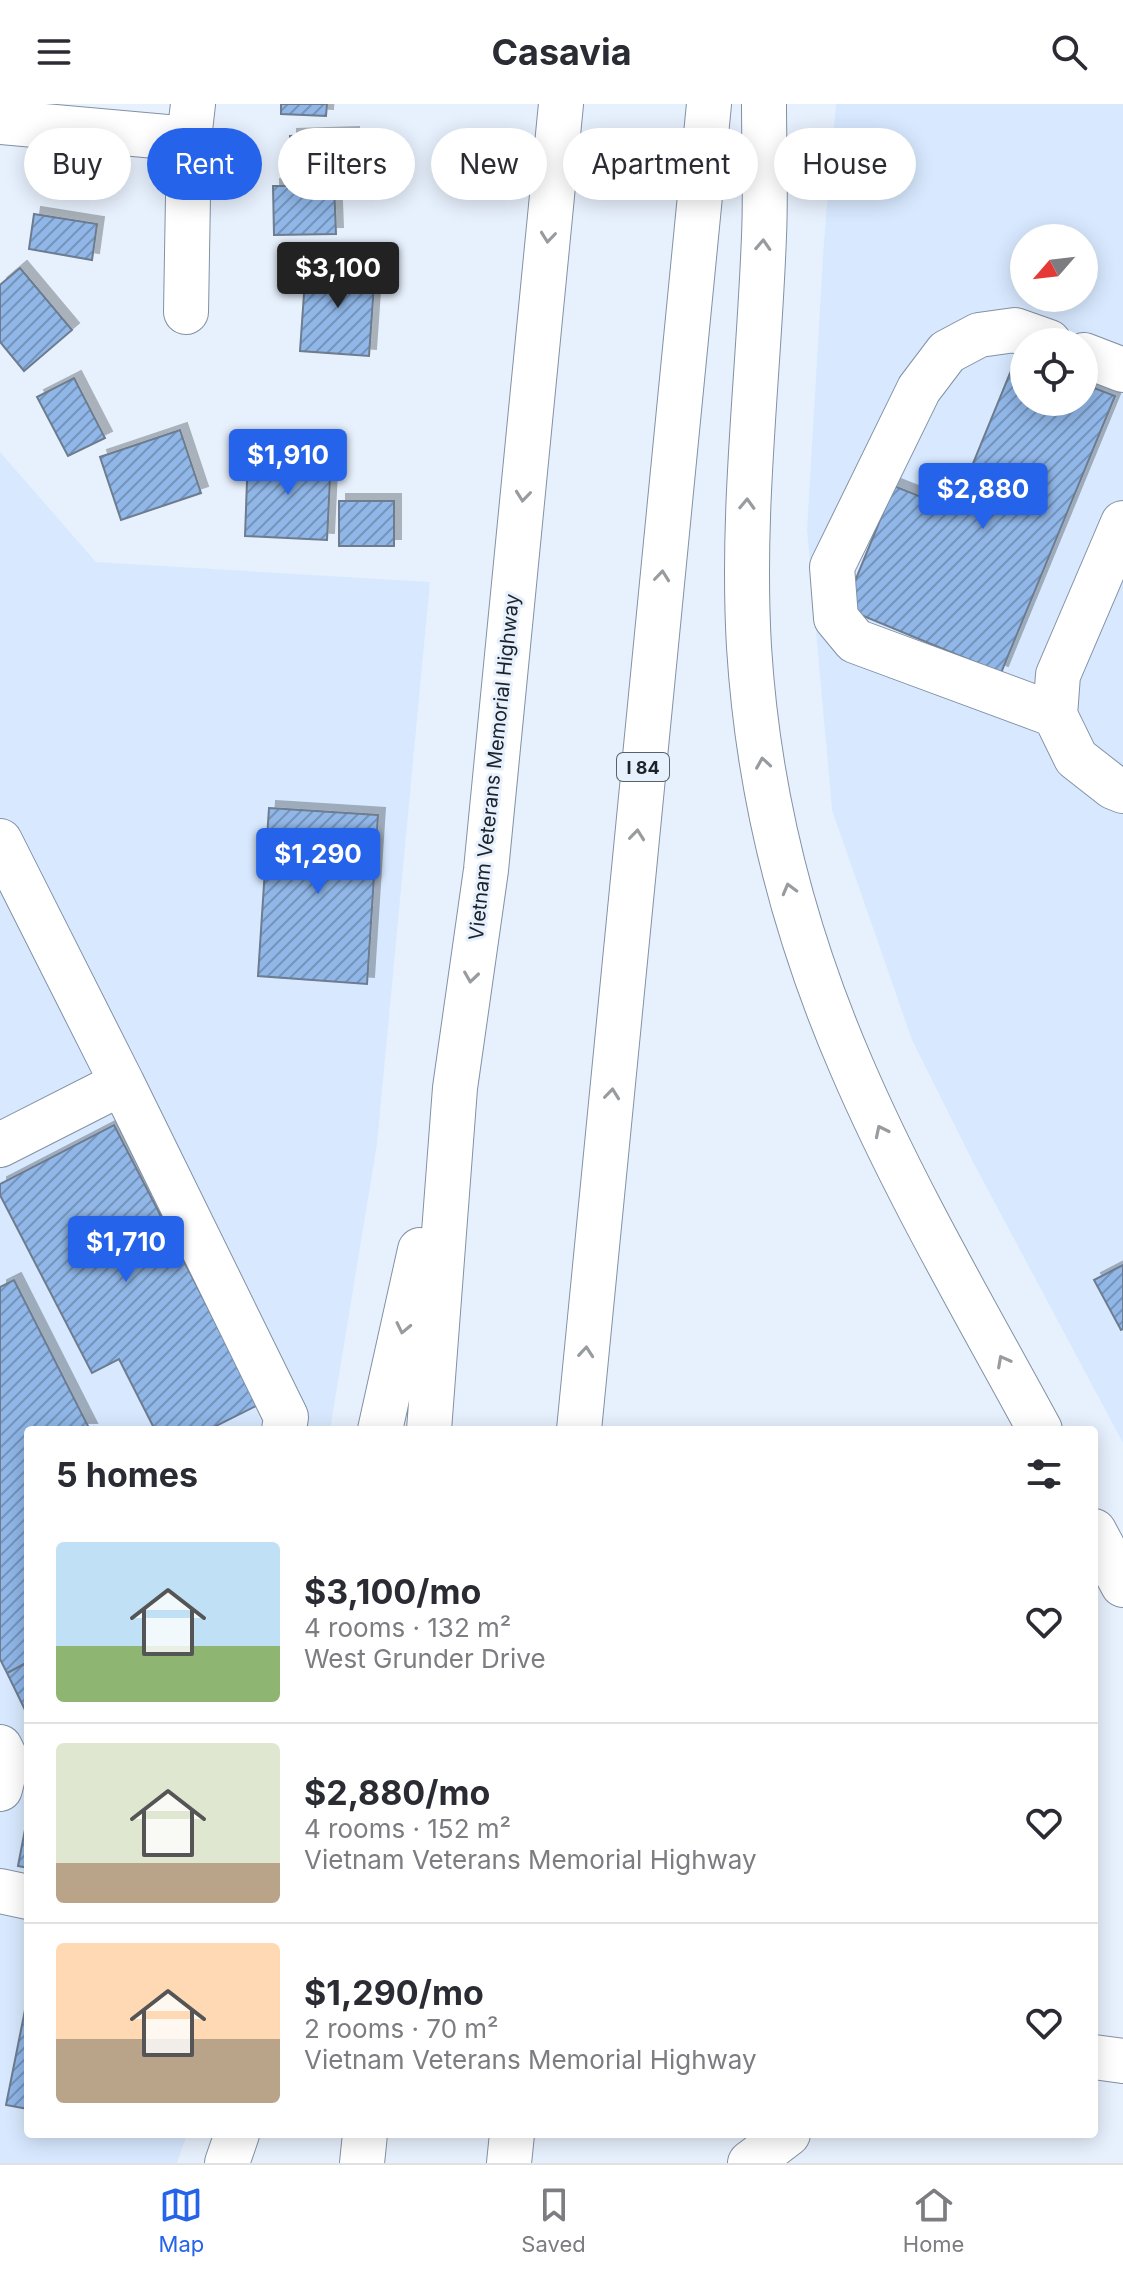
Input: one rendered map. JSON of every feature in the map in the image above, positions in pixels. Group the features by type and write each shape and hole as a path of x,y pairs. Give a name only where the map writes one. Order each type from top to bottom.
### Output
{"main road":[{"name":"Vietnam Veterans Memorial Highway","path":"429,1426 455,1088 486,870 561,104"},
{"name":"I 84","path":"579,1426 709,104"},
{"path":"764,104 764,236 750,433 746,557 756,721 777,840 810,958 851,1067 904,1177 1038,1426"},
{"path":"0,122 191,122 186,312"},
{"path":"1010,331 979,335 947,352 919,389 832,567 836,618 855,641 1055,715"},
{"path":"1098,360 1123,370"},
{"path":"1123,523 1058,675 1055,715 1076,758 1113,787 1123,791"},
{"path":"0,841 286,1417 285,1426"},
{"path":"0,1145 122,1083"},
{"path":"381,1426 455,1088"},
{"path":"1098,1538 1123,1585"},
{"path":"0,1747 7,1761 0,1789"},
{"path":"0,1891 24,1896"},
{"path":"1098,2058 1123,2061"},
{"path":"227,2163 236,2138"},
{"path":"362,2163 365,2138"},
{"path":"509,2163 512,2138"},
{"path":"750,2163 783,2138"}],"shaded area":[{"path":"836,104 1123,104 1123,1443 973,1162 912,1040 832,810 807,530 828,200 916,200 916,128 834,128"},
{"path":"0,452 96,562 430,582 377,1144 331,1426 24,1426 24,2138 186,2138 177,2163 0,2163"}],"building":[{"path":"281,104 327,104 326,116 281,114"},
{"path":"273,186 278,186 278,200 335,200 336,234 274,235"},
{"path":"34,214 97,224 92,260 29,249"},
{"path":"306,265 375,270 369,356 300,351"},
{"path":"20,268 72,330 24,371 0,342 0,285"},
{"path":"1010,373 1010,416 1098,416 1098,389 1115,396 1001,673 844,608 894,486 954,510"},
{"path":"74,378 105,438 68,456 37,397"},
{"path":"180,430 201,493 121,520 100,457"},
{"path":"248,454 331,458 327,540 245,536"},
{"path":"339,501 394,501 394,546 339,546"},
{"path":"269,808 378,815 367,984 258,976"},
{"path":"114,1125 258,1405 216,1426 153,1426 119,1359 92,1373 0,1195 0,1184"},
{"path":"1123,1265 1123,1329 1121,1330 1094,1280"},
{"path":"14,1280 88,1426 24,1426 24,1664 7,1673 0,1659 0,1287"},
{"path":"24,1664 24,1708 7,1673"},
{"path":"24,1835 24,1867 18,1866"},
{"path":"24,2015 24,2108 6,2105"}]}
